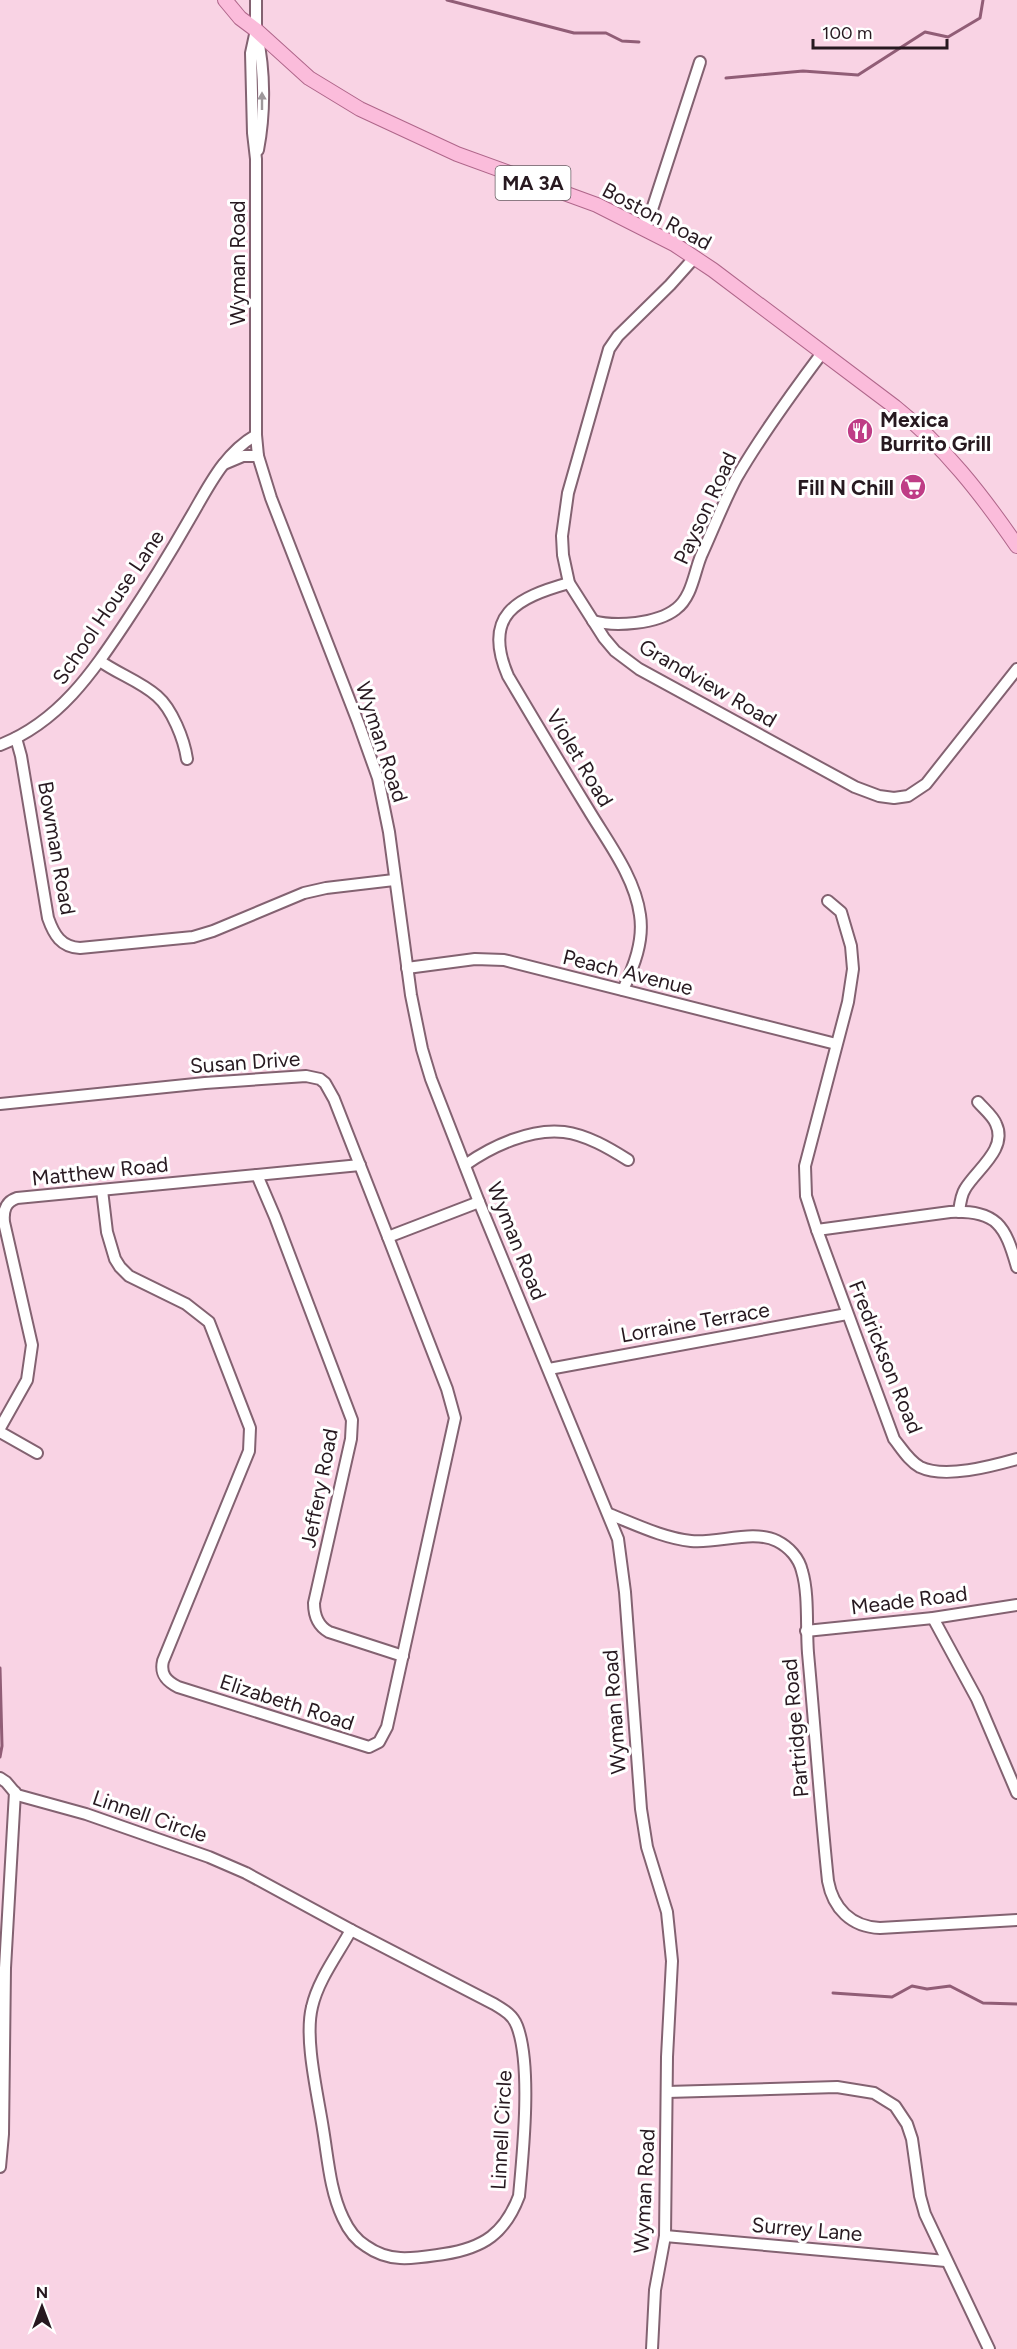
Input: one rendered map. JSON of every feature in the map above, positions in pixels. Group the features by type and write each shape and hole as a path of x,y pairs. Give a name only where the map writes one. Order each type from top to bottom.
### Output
{"main road":[{"name":"Boston Road","path":"225,0 240,18 309,78 360,109 457,154 597,205 646,228 695,257 926,433 977,490 1017,546"}],"street":[{"name":"Wyman Road","path":"256,0 256,30 251,65 256,159 256,435 258,456 271,498 373,762 387,822 407,968 422,1049 431,1078 479,1202 618,1539 622,1563 641,1809 647,1848 667,1912 672,1981 667,2092 665,2236 655,2290 652,2349"},
{"path":"646,228 700,62"},
{"name":"Grandview Road","path":"695,257 615,340 607,353 568,493 562,536 563,555 570,583 615,651 639,669 845,782 879,796 894,798 916,792 933,776 1017,669"},
{"name":"Payson Road","path":"593,621 620,625 645,620 664,616 684,602 724,503 737,478 773,421 822,353"},
{"name":"School House Lane","path":"0,745 41,723 60,708 81,686 159,572 221,465 237,448 256,435"},
{"path":"221,465 243,456 258,456"},
{"name":"Violet Road","path":"570,583 525,598 509,612 499,629 499,652 508,676 602,833 633,890 640,917 640,935 632,971 623,990"},
{"path":"100,661 116,673 158,696 178,731 187,759"},
{"name":"Bowman Road","path":"16,738 48,918 56,937 67,946 86,948 193,937 304,893 326,888 394,880"},
{"name":"Fredrickson Road","path":"828,901 841,912 851,946 853,969 848,1002 805,1166 806,1196 817,1230 894,1439 906,1455 918,1466 928,1470 962,1470 1017,1459"},
{"name":"Peach Avenue","path":"407,968 475,959 504,960 836,1044"},
{"name":"Susan Drive","path":"0,1104 250,1079 315,1077 329,1088 388,1237"},
{"path":"959,1212 965,1188 993,1153 998,1141 999,1133 996,1122 978,1102"},
{"path":"465,1165 481,1154 513,1140 552,1132 579,1136 613,1150 628,1160"},
{"name":"Matthew Road","path":"0,1428 27,1380 32,1345 4,1222 5,1208 9,1202 17,1198 360,1165"},
{"name":"Jeffery Road","path":"257,1175 276,1217 352,1420 351,1439 314,1603 316,1618 329,1632 403,1656"},
{"name":"Elizabeth Road","path":"102,1190 107,1232 115,1259 129,1276 186,1304 209,1322 250,1428 249,1451 161,1666 165,1678 178,1687 369,1747 379,1742 387,1727 455,1418 447,1389 388,1237"},
{"path":"388,1237 479,1202"},
{"path":"817,1230 959,1212 982,1215 1001,1226 1010,1241 1017,1267"},
{"name":"Lorraine Terrace","path":"549,1369 847,1314"},
{"path":"0,1432 37,1453"},
{"name":"Partridge Road","path":"609,1514 668,1536 689,1541 708,1542 758,1537 778,1541 793,1552 802,1570 805,1591 806,1631 828,1881 836,1904 843,1913 853,1921 873,1928 1017,1920"},
{"name":"Meade Road","path":"806,1631 933,1618 1017,1605"},
{"path":"933,1618 977,1699 1017,1794"},
{"name":"Linnell Circle","path":"0,1778 17,1796 86,1814 209,1857 246,1873 511,2015 517,2025 523,2048 525,2085 519,2196 513,2212 502,2228 475,2246 457,2252 397,2260 378,2254 364,2246 353,2235 343,2219 334,2196 316,2088 310,2018 312,2005 351,1930"},
{"path":"0,2167 3,2134 4,1968 15,1792"},
{"path":"667,2092 837,2087 866,2090 882,2097 899,2111 909,2131 922,2206 989,2349"},
{"name":"Surrey Lane","path":"665,2236 946,2261"}],"waterway":[{"path":"447,0 574,33 606,33 622,41 639,42"},
{"path":"726,78 803,71 858,75 925,32 948,37 980,18 983,0"},
{"path":"0,1668 2,1746 0,1757"},
{"path":"833,1993 892,1997 912,1986 927,1989 950,1986 983,2003 1017,2004"}],"place":[{"name":"Mexica Burrito Grill","path":"860,431"},
{"name":"Fill N Chill","path":"913,487"}]}
